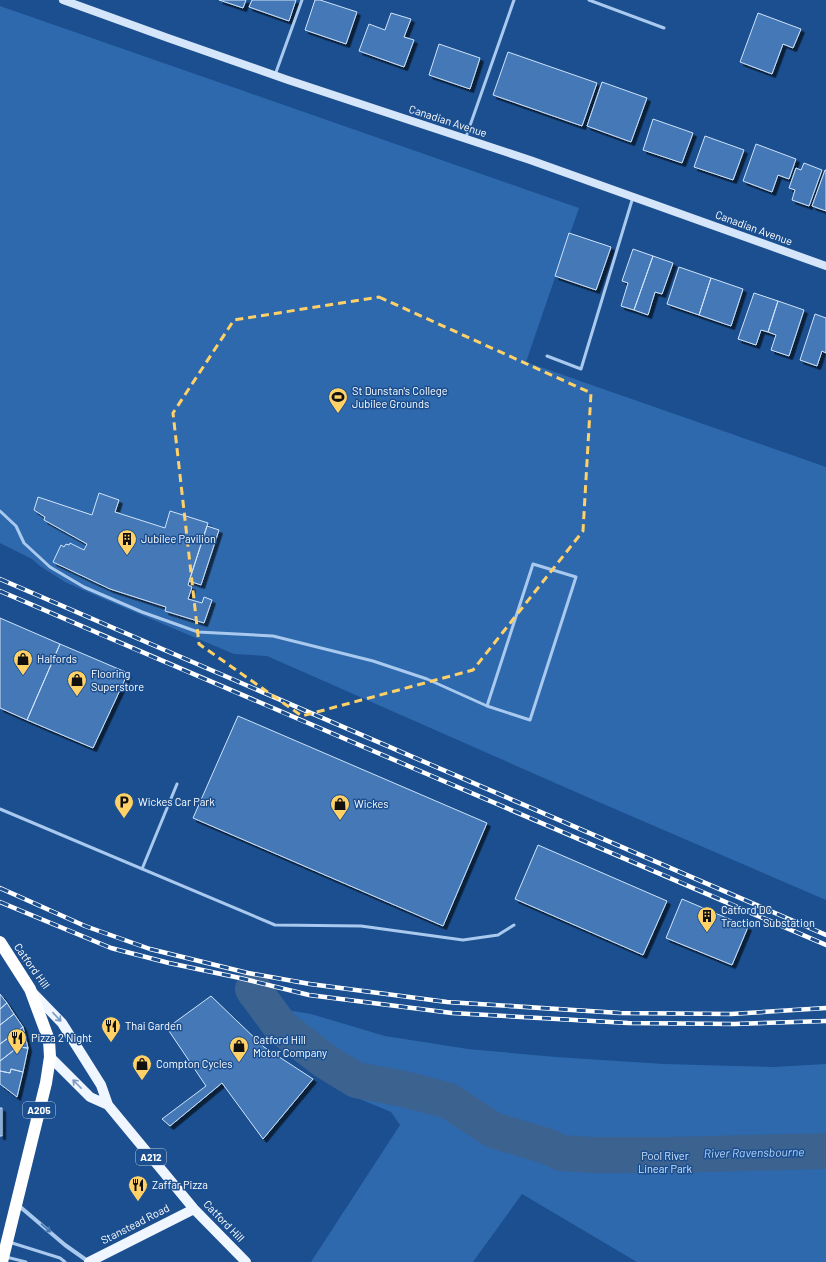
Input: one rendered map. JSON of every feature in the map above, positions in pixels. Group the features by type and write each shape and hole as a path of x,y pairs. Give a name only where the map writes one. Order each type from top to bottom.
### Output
{"highway":[{"name":"Catford Hill","path":"0,942 30,989"},
{"name":"A205","path":"2,1259 46,1083 50,1057 49,1040 30,989"}],"main road":[{"name":"Catford Hill","path":"30,989 62,1023 101,1085 108,1105 194,1209 246,1262"},
{"name":"Catford Hill","path":"50,1057 90,1097 108,1105"},
{"name":"Stanstead Road","path":"89,1262 194,1209"}],"street":[{"name":"Canadian Avenue","path":"63,0 275,75 633,197 826,266"},
{"path":"16,1203 65,1245 89,1262"}],"lane":[{"path":"275,75 302,0"},
{"path":"466,139 514,0"},
{"path":"589,0 664,28"},
{"path":"547,356 581,369 633,197"},
{"path":"0,511 16,526 24,543 50,567 84,587 142,612 198,632 273,636 373,661 427,679 487,706 530,720 576,578 533,564 487,706"},
{"path":"142,869 177,784"},
{"path":"0,809 275,925 361,926 463,940 498,936 514,925"},
{"path":"6,1241 60,1258 66,1262"},
{"path":"2,1259 26,1262"}],"highlighted area":[{"path":"379,297 591,393 583,531 473,670 302,716 199,644 173,413 234,320"}],"green space":[{"name":"St Dunstan's College Jubilee Grounds","path":"0,6 579,208 526,362 826,467 826,900 587,797 267,656 234,654 106,600 65,582 32,559 0,543"},
{"name":"Pool River Linear Park","path":"240,1002 311,1014 385,1036 468,1049 556,1057 664,1064 773,1067 826,1064 826,1262 637,1262 522,1194 473,1262 311,1262 400,1125 391,1112 355,1097 311,1068"}],"building":[{"path":"219,0 246,0 243,8"},
{"path":"252,0 296,0 289,21 249,7"},
{"path":"315,0 320,0 357,12 346,44 305,30"},
{"path":"391,13 411,19 404,37 414,40 404,67 359,51 369,24 385,30"},
{"path":"758,13 801,29 793,48 783,44 772,74 740,62"},
{"path":"439,44 480,58 470,89 429,75"},
{"path":"508,52 597,83 582,126 493,95"},
{"path":"602,82 647,98 631,142 587,126"},
{"path":"653,119 693,133 682,163 643,150"},
{"path":"705,136 744,150 733,180 694,167"},
{"path":"756,144 796,159 789,179 778,175 772,192 743,181"},
{"path":"804,163 822,170 809,206 792,200 795,190 789,188 796,168 801,170"},
{"path":"826,170 826,211 812,206"},
{"path":"569,233 611,247 596,290 555,276"},
{"path":"633,249 653,256 634,310 621,306 628,283 622,281"},
{"path":"653,256 673,263 662,294 655,292 648,315 634,310"},
{"path":"679,267 711,278 699,315 667,304"},
{"path":"711,278 743,289 731,326 699,315"},
{"path":"754,293 778,301 768,332 761,330 756,345 738,339"},
{"path":"778,301 804,310 789,356 771,350 776,335 768,332"},
{"path":"815,314 826,318 826,353 822,351 817,366 800,360"},
{"name":"Jubilee Pavilion","path":"99,493 119,500 115,512 165,528 170,511 208,523 188,585 192,587 188,599 202,603 204,597 212,600 204,623 165,611 166,607 110,589 53,562 61,545 64,547 66,544 69,545 70,543 84,550 87,544 44,520 45,517 34,510 38,497 92,515"},
{"path":"207,526 219,530 201,585 189,581"},
{"name":"Halfords","path":"0,618 60,644 27,720 0,708"},
{"name":"Flooring Superstore","path":"60,644 128,673 93,748 27,720"},
{"name":"Wickes","path":"238,716 487,823 443,926 193,818"},
{"path":"538,845 667,901 643,955 515,899"},
{"name":"Catford DC Traction Substation","path":"682,899 748,927 732,965 666,938"},
{"path":"0,994 7,1003 0,1009"},
{"name":"Catford Hill Motor Company","path":"211,996 264,1047 313,1079 263,1139 222,1083 170,1126 162,1119 206,1086 167,1028"},
{"path":"7,1003 14,1014 0,1025 0,1009"},
{"path":"14,1014 23,1027 0,1044 0,1025"},
{"path":"23,1027 28,1048 18,1047 0,1061 0,1044"},
{"name":"Pizza 2 Night","path":"18,1047 28,1048 23,1072 11,1069 10,1073 0,1071 0,1061"},
{"path":"11,1069 23,1072 17,1097 0,1084 0,1071 10,1073"},
{"path":"0,1108 2,1108 2,1136 0,1136"}],"waterway":[{"name":"River Ravensbourne","path":"253,989 281,1027 325,1061 356,1080 404,1089 449,1101 493,1130 549,1147 561,1153 594,1155 668,1155 826,1151"}],"railway":[{"path":"0,579 826,935"},
{"path":"0,591 826,945"},
{"path":"0,888 85,926 150,949 248,973 310,984 447,1002 620,1013 731,1014 826,1008"},
{"path":"0,902 111,948 309,995 452,1013 628,1023 734,1024 826,1021"}],"place":[{"name":"St Dunstan's College Jubilee Grounds","path":"338,414"},
{"name":"Jubilee Pavilion","path":"127,556"},
{"name":"Halfords","path":"23,676"},
{"name":"Flooring Superstore","path":"77,697"},
{"name":"Wickes Car Park","path":"124,819"},
{"name":"Wickes","path":"340,821"},
{"name":"Catford DC Traction Substation","path":"707,933"},
{"name":"Thai Garden","path":"111,1043"},
{"name":"Pizza 2 Night","path":"17,1055"},
{"name":"Catford Hill Motor Company","path":"239,1063"},
{"name":"Compton Cycles","path":"142,1081"},
{"name":"Zaffar Pizza","path":"138,1202"}]}
